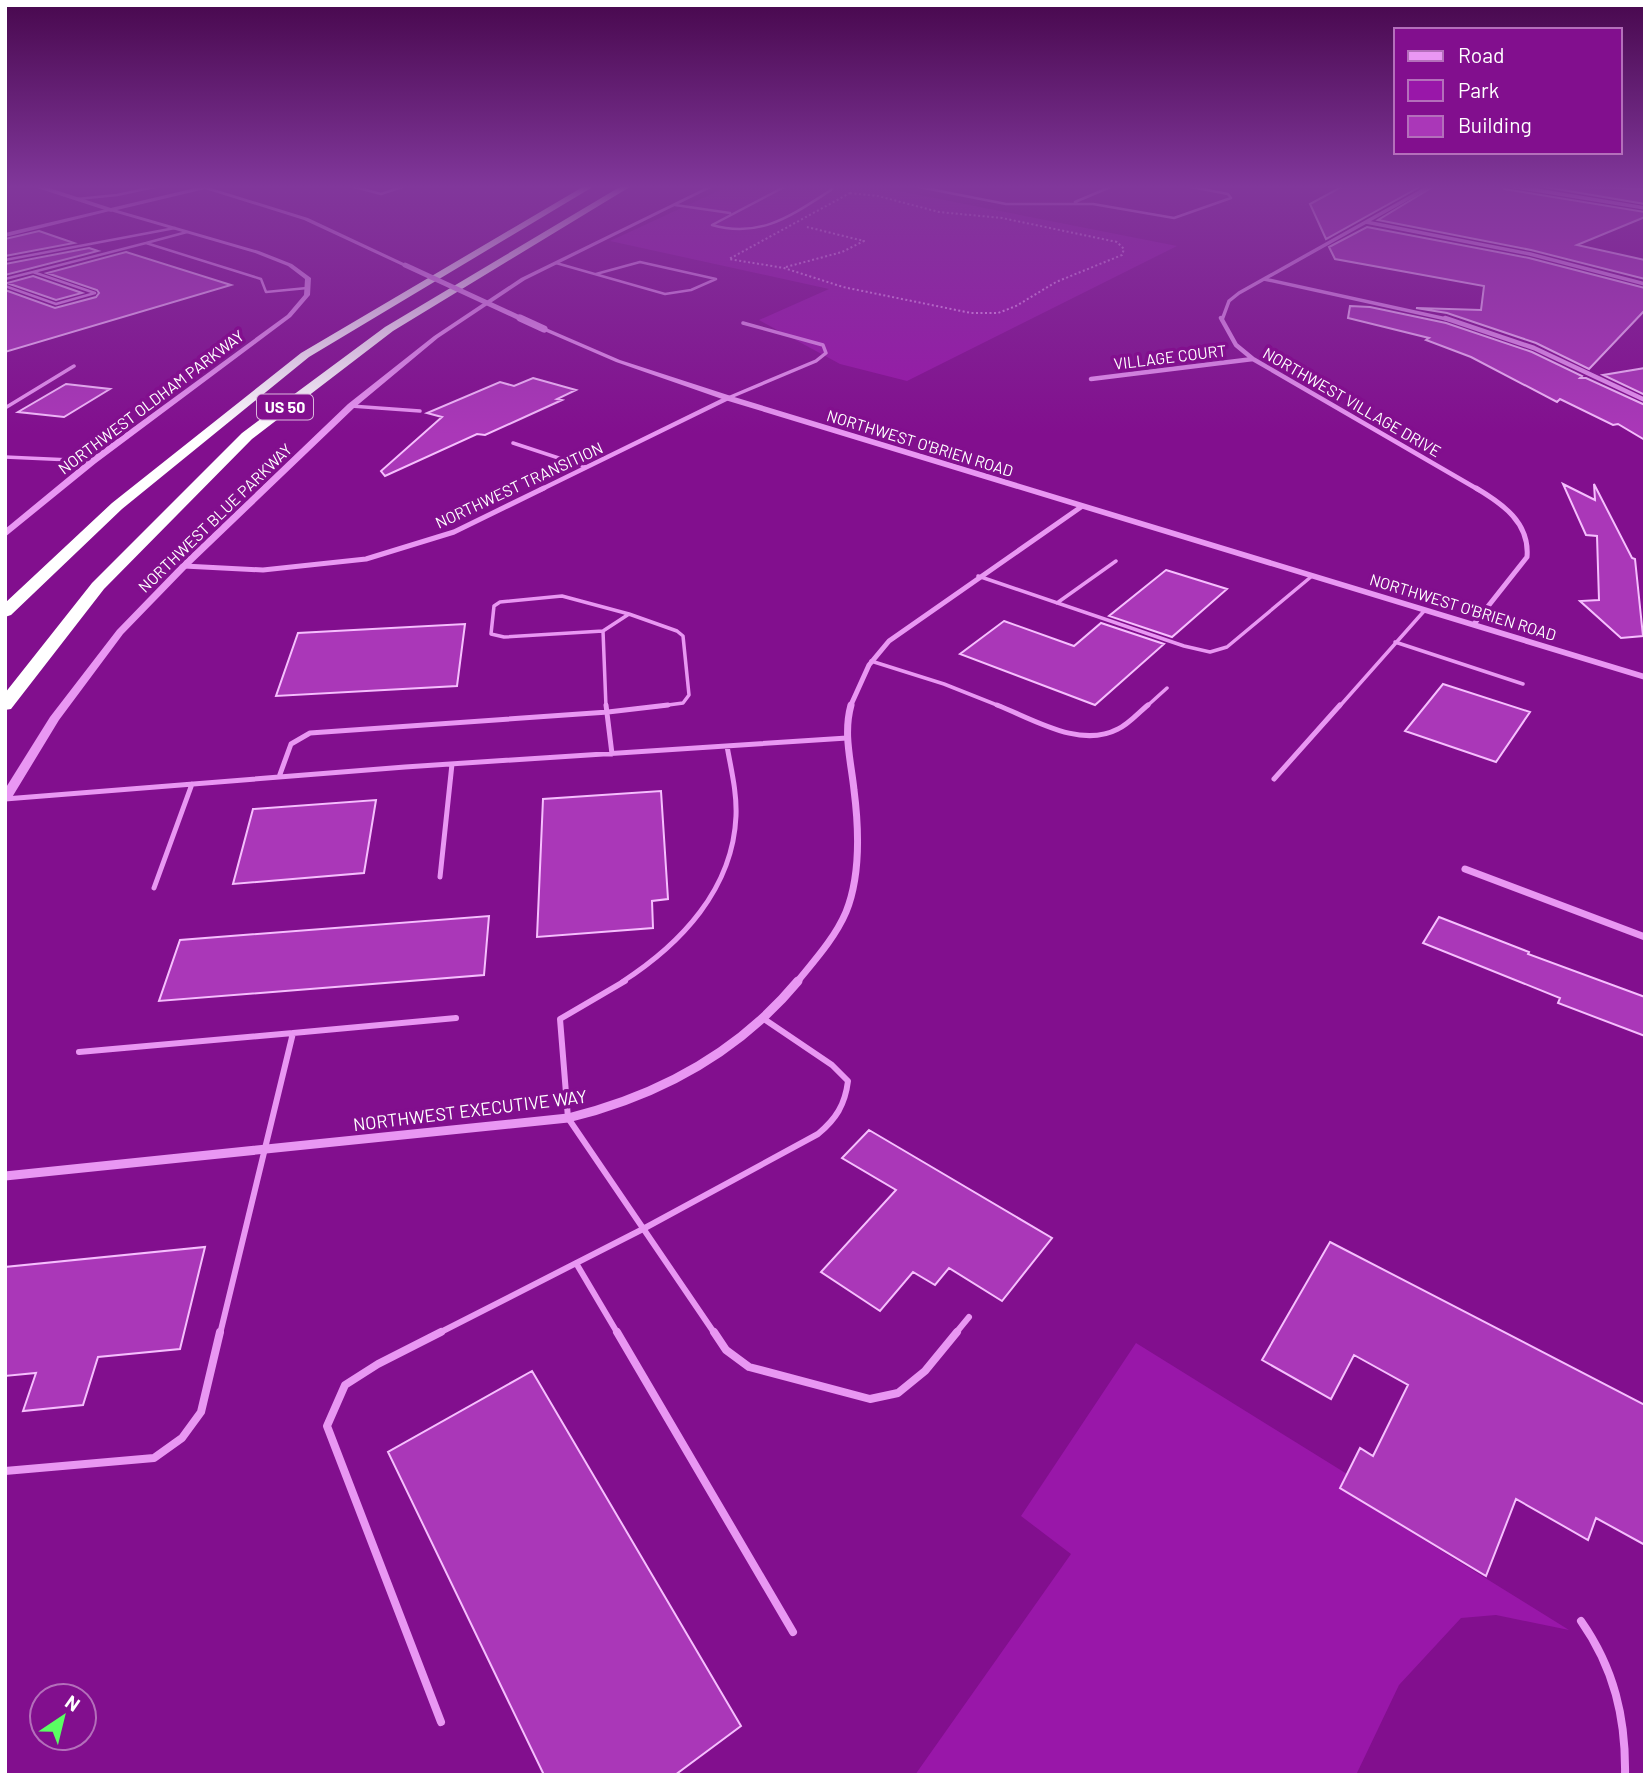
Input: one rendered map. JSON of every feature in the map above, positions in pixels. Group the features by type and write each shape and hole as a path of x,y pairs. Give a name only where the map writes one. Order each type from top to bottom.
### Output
{"highway":[{"name":"US 50","path":"5,612 117,506 305,355 452,268"},
{"name":"US 50","path":"5,705 98,586 247,436 389,329 491,268"}],"street":[{"path":"294,268 308,278 307,288"},
{"name":"NORTHWEST O'BRIEN ROAD","path":"412,268 618,361 728,398 1645,677"},
{"name":"NORTHWEST BLUE PARKWAY","path":"5,799 54,719 112,642 184,566 351,406 436,337 523,279 546,268"},
{"name":"NORTHWEST VILLAGE DRIVE","path":"1284,268 1229,301 1221,318 1236,345 1253,359 1493,498 1515,516 1525,530 1529,545 1527,557 1474,624"},
{"path":"1584,268 1645,284"},
{"path":"1264,279 1403,308 1475,327 1545,353 1645,400"},
{"name":"NORTHWEST OLDHAM PARKWAY","path":"5,534 93,461 289,316 307,295 307,288"},
{"name":"VILLAGE COURT","path":"1091,379 1253,359"},
{"name":"NORTHWEST TRANSITION","path":"184,566 262,570 366,559 454,531 728,398"},
{"name":"NORTHWEST EXECUTIVE WAY","path":"5,1176 568,1118 600,1111 687,1074 764,1019 829,941 849,905 856,838 855,797 847,738 851,698 884,643 1082,507"},
{"path":"1465,869 1645,936"}],"lane":[{"path":"5,279 48,268"},
{"path":"226,268 261,279 266,292 307,288"},
{"path":"574,268 665,294 691,290 716,279 667,268"},
{"path":"596,274 618,268"},
{"path":"5,286 56,304 95,293 33,272"},
{"path":"728,398 816,361 826,353 822,345 743,323"},
{"path":"5,408 74,366"},
{"path":"351,406 420,411"},
{"path":"513,443 586,467"},
{"path":"5,457 93,461"},
{"path":"1057,603 1115,561"},
{"path":"978,576 1184,646 1210,652 1227,647 1312,576"},
{"path":"279,777 290,743 296,737 310,733 608,712 675,706 682,703 689,695 681,634 629,614 573,597 506,599 494,606 491,634 504,637 603,631 629,614"},
{"path":"1274,779 1425,610"},
{"path":"603,631 612,754"},
{"path":"1395,642 1523,684"},
{"path":"872,661 944,684 1074,735 1105,735 1121,728 1167,688"},
{"path":"5,799 452,764 847,738"},
{"path":"727,746 736,817 729,857 708,903 695,923 664,953 620,984 575,1006 560,1018 568,1118 726,1350 749,1367 797,1382 870,1399 898,1393 925,1371 969,1317"},
{"path":"440,877 452,764"},
{"path":"154,888 192,784"},
{"path":"79,1052 456,1018"},
{"path":"441,1722 327,1426 345,1385 378,1364 643,1229 818,1134 839,1118 847,1099 848,1081 832,1065 764,1019"},
{"path":"5,1471 154,1458 182,1438 201,1412 293,1033"},
{"path":"576,1263 793,1632"},
{"path":"1581,1621 1597,1641 1618,1700 1626,1750 1625,1775"}],"path":[{"path":"784,268 843,287 971,313 998,313 1016,306 1056,282 1090,268"}],"green space":[{"path":"733,268 1133,268 907,381 840,364 759,320 829,289"},
{"path":"1136,1343 1347,1474 1340,1488 1569,1630 1496,1615 1461,1618 1399,1685 1356,1775 915,1775 1071,1554 1021,1516"}],"building":[{"path":"5,268 32,268 5,275"},
{"path":"66,268 177,268 231,285 5,352 5,290 55,308 96,297 99,293 47,273"},
{"path":"1385,268 1568,268 1645,288 1645,310 1589,369 1536,343 1447,313 1416,308 1481,310 1484,286"},
{"path":"1602,268 1645,268 1645,279"},
{"path":"33,276 82,293 56,300 7,283"},
{"path":"1350,306 1370,307 1446,323 1532,352 1582,376 1580,378 1586,378 1645,405 1645,440 1618,424 1613,425 1560,399 1557,402 1471,357 1426,340 1429,338 1348,318"},
{"path":"1645,368 1645,395 1603,375"},
{"path":"533,378 576,390 557,399 562,400 485,435 477,434 385,476 381,471 442,417 427,413 500,382 514,386"},
{"path":"66,384 110,389 64,417 18,412"},
{"path":"1563,484 1595,500 1594,484 1632,558 1635,559 1643,636 1621,638 1580,601 1599,600 1597,536 1586,535"},
{"path":"1166,570 1227,589 1172,637 1109,616"},
{"path":"1004,621 1074,646 1101,623 1164,644 1095,705 960,654"},
{"path":"465,624 457,686 276,696 298,633"},
{"path":"1443,684 1530,712 1496,762 1405,731"},
{"path":"661,791 668,899 652,901 653,928 537,937 543,799"},
{"path":"376,800 364,873 233,884 253,809"},
{"path":"489,916 484,975 159,1001 180,940"},
{"path":"1439,917 1529,952 1528,954 1645,997 1645,1036 1558,1003 1560,998 1423,943"},
{"path":"869,1130 1052,1238 1002,1301 949,1268 935,1285 913,1272 880,1311 821,1272 896,1190 842,1158"},
{"path":"1330,1242 1645,1405 1645,1545 1596,1518 1588,1540 1516,1499 1486,1576 1340,1488 1360,1448 1373,1456 1408,1385 1354,1355 1331,1399 1262,1360"},
{"path":"205,1247 180,1349 98,1357 83,1405 23,1411 36,1373 5,1376 5,1267"},
{"path":"532,1371 741,1726 675,1775 544,1775 388,1452"}]}
